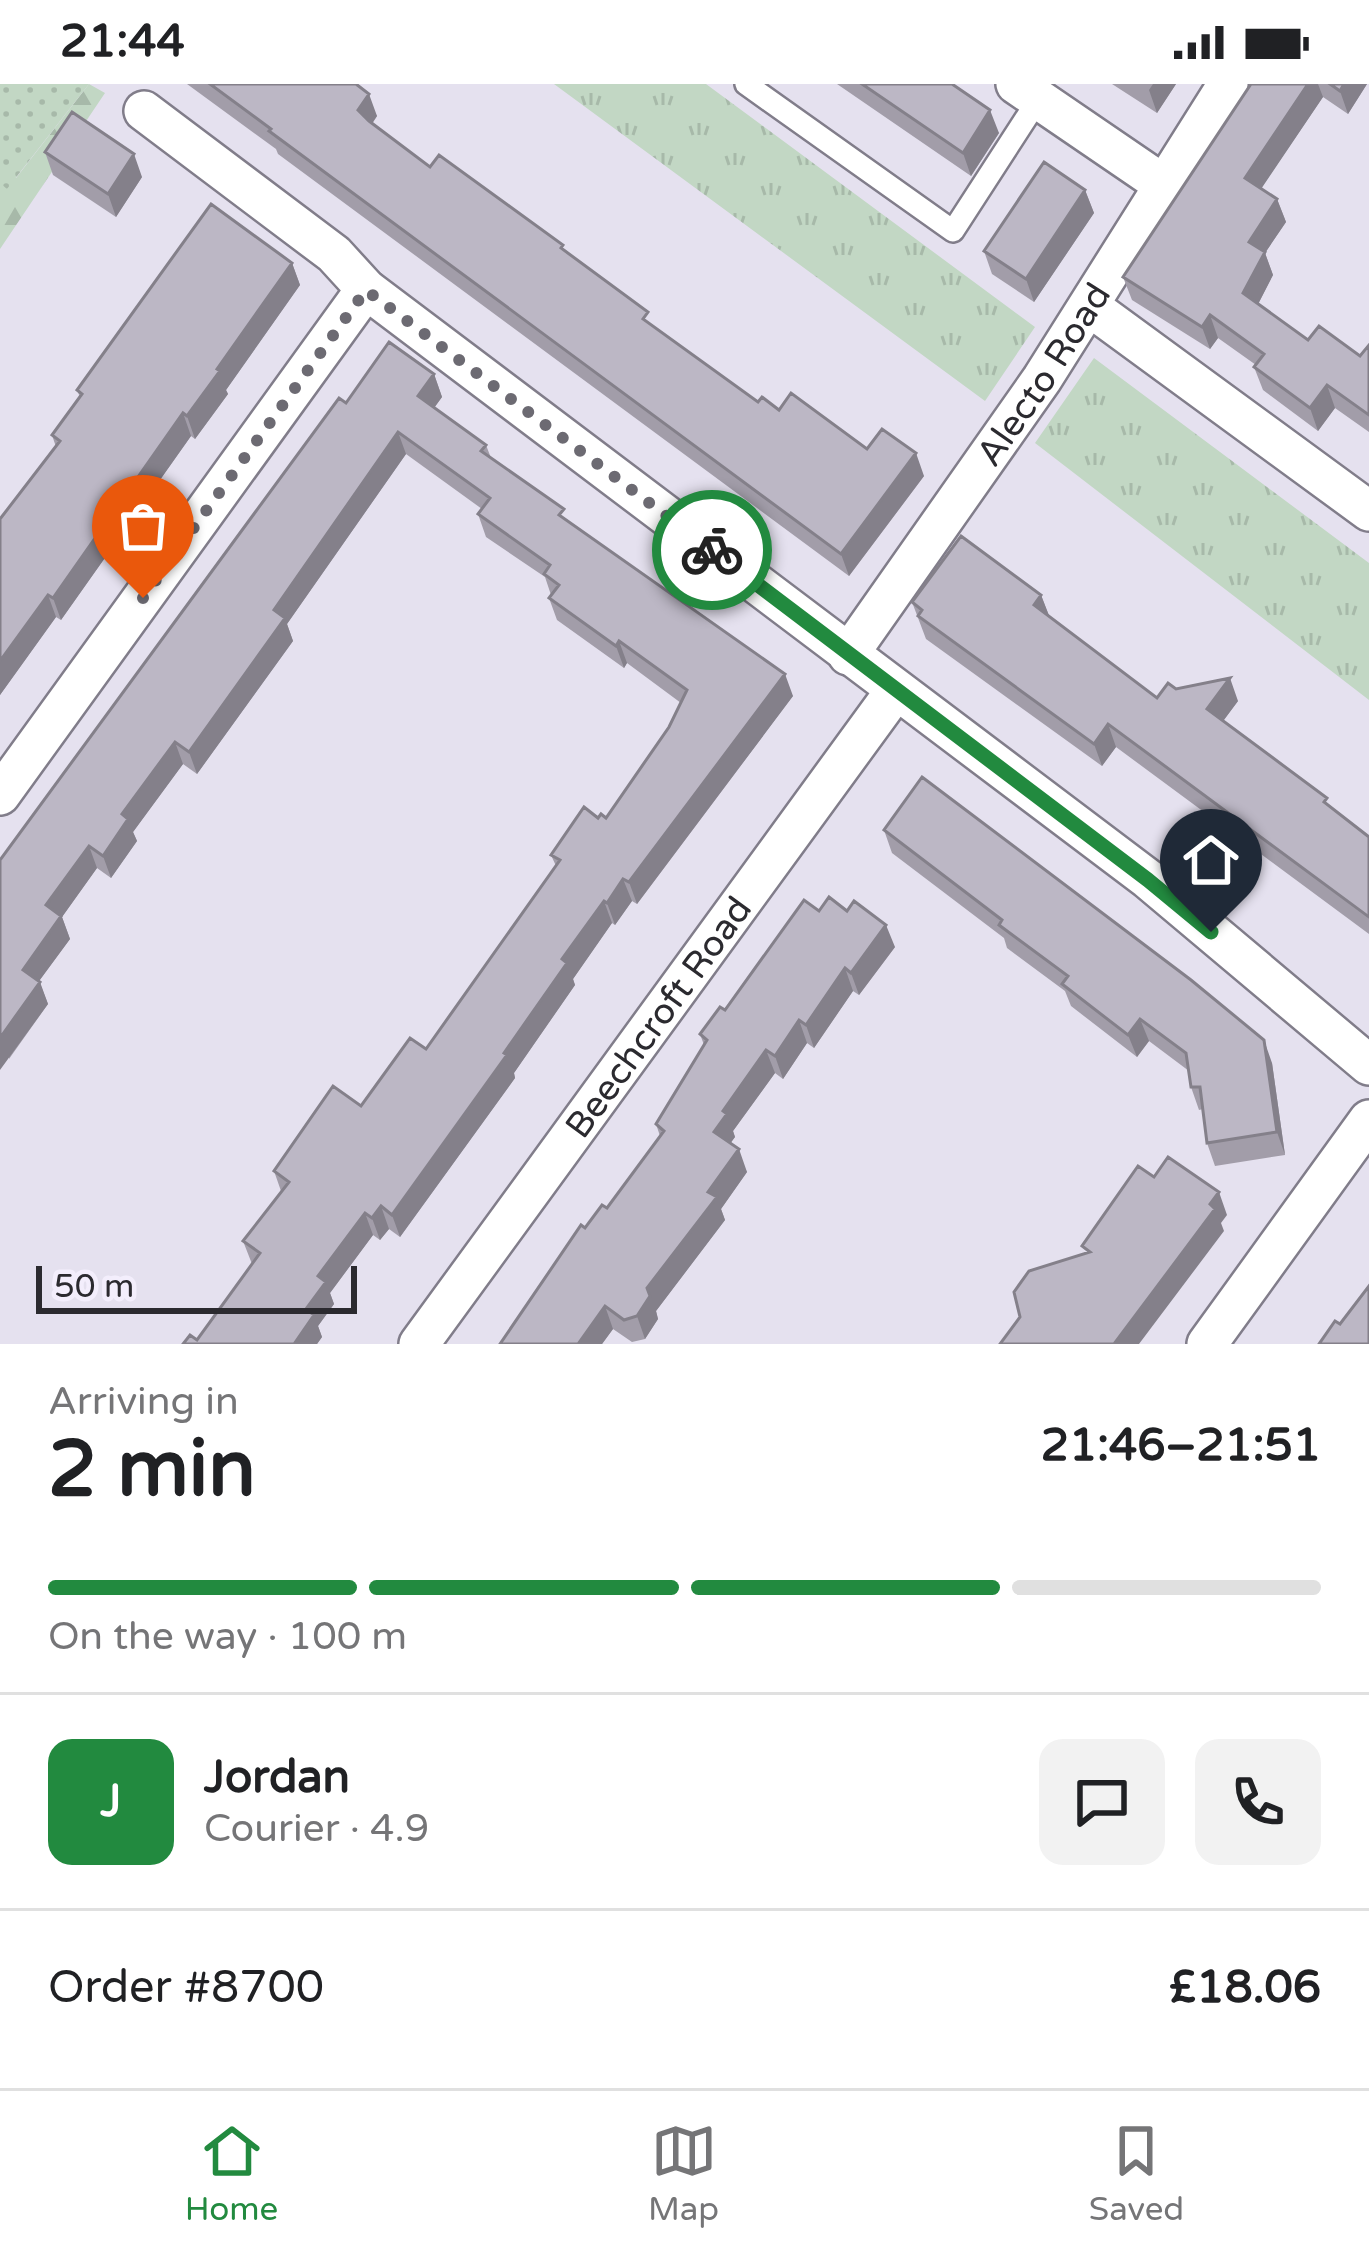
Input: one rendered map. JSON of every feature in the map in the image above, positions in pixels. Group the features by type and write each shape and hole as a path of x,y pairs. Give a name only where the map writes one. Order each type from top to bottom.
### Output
{"street":[{"name":"Alecto Road","path":"848,655 1089,306 1228,84"},
{"path":"1034,89 1164,185"},
{"path":"145,111 334,254 366,290 1148,880 1369,1065"},
{"path":"0,795 366,290"},
{"path":"1089,306 1369,511"},
{"name":"Beechcroft Road","path":"419,1344 896,690"},
{"path":"1207,1344 1369,1120"}],"lane":[{"path":"746,84 952,231 1034,89"}],"green space":[{"path":"0,84 89,84 7,189 0,183"},
{"path":"89,84 105,93 0,249 0,168 16,178"},
{"path":"554,84 706,84 1035,327 985,401"},
{"path":"1094,358 1369,563 1369,700 1035,443"}],"building":[{"path":"210,84 356,84 369,94 358,110 369,121 430,167 439,155 648,312 643,319 758,402 762,397 779,410 791,393 867,449 882,429 916,453 841,554"},
{"path":"862,84 952,84 990,110 963,153"},
{"path":"1251,84 1308,84 1245,178 1277,199 1249,242 1265,252 1243,293 1308,340 1319,326 1360,356 1369,345 1369,415 1327,385 1310,408 1254,367 1264,354 1210,315 1202,327 1123,277"},
{"path":"72,112 134,154 108,194 45,152"},
{"path":"1044,162 1085,190 1026,279 984,251"},
{"path":"211,204 292,263 187,416 183,413 53,598 48,595 0,661 0,519 60,441 52,435 82,394 77,390"},
{"path":"389,342 434,374 418,396 486,445 481,451 564,509 559,515 785,674 629,882 623,879 604,901 562,959 567,963 504,1053 507,1055 392,1215 381,1206 372,1218 365,1213 318,1276 326,1282 306,1309 314,1315 294,1344 183,1344 190,1335 197,1340 260,1253 243,1241 289,1182 274,1171 333,1086 361,1106 410,1038 426,1049 560,860 551,855 584,807 606,818 669,727 687,690 549,598 559,585 544,574 550,565 478,514 490,498 398,432 274,610 285,618 189,752 175,742 122,814 128,819 103,856 89,846 46,905 61,916 23,970 40,982 0,1038 0,860 339,398 346,403"},
{"path":"961,536 1041,595 1034,605 1157,698 1168,683 1176,689 1230,678 1207,709 1327,798 1324,802 1369,837 1369,917 1108,724 1094,744 918,616 922,610 912,602"},
{"path":"922,777 1264,1040 1277,1132 1207,1143 1200,1087 1191,1087 1186,1053 1140,1019 1128,1035 1062,984 1068,976 999,925 1002,920 884,830"},
{"path":"829,897 847,911 854,901 886,925 851,973 845,968 806,1025 799,1020 775,1056 766,1050 723,1111 727,1114 714,1132 739,1149 708,1192 717,1197 647,1288 650,1296 637,1316 624,1320 605,1306 578,1344 500,1344 581,1225 585,1228 602,1205 607,1208 664,1131 656,1124 707,1040 700,1034 720,1007 725,1010 804,900 819,911"},
{"path":"1168,1157 1219,1192 1210,1204 1215,1209 1114,1344 1000,1344 1020,1317 1014,1292 1029,1271 1090,1252 1082,1246 1138,1166 1154,1177"},
{"path":"1369,1286 1369,1344 1319,1344 1335,1321 1340,1324"}],"way so far":[{"path":"143,598 366,290 712,550"}],"route":[{"path":"712,550 1211,932"}]}
